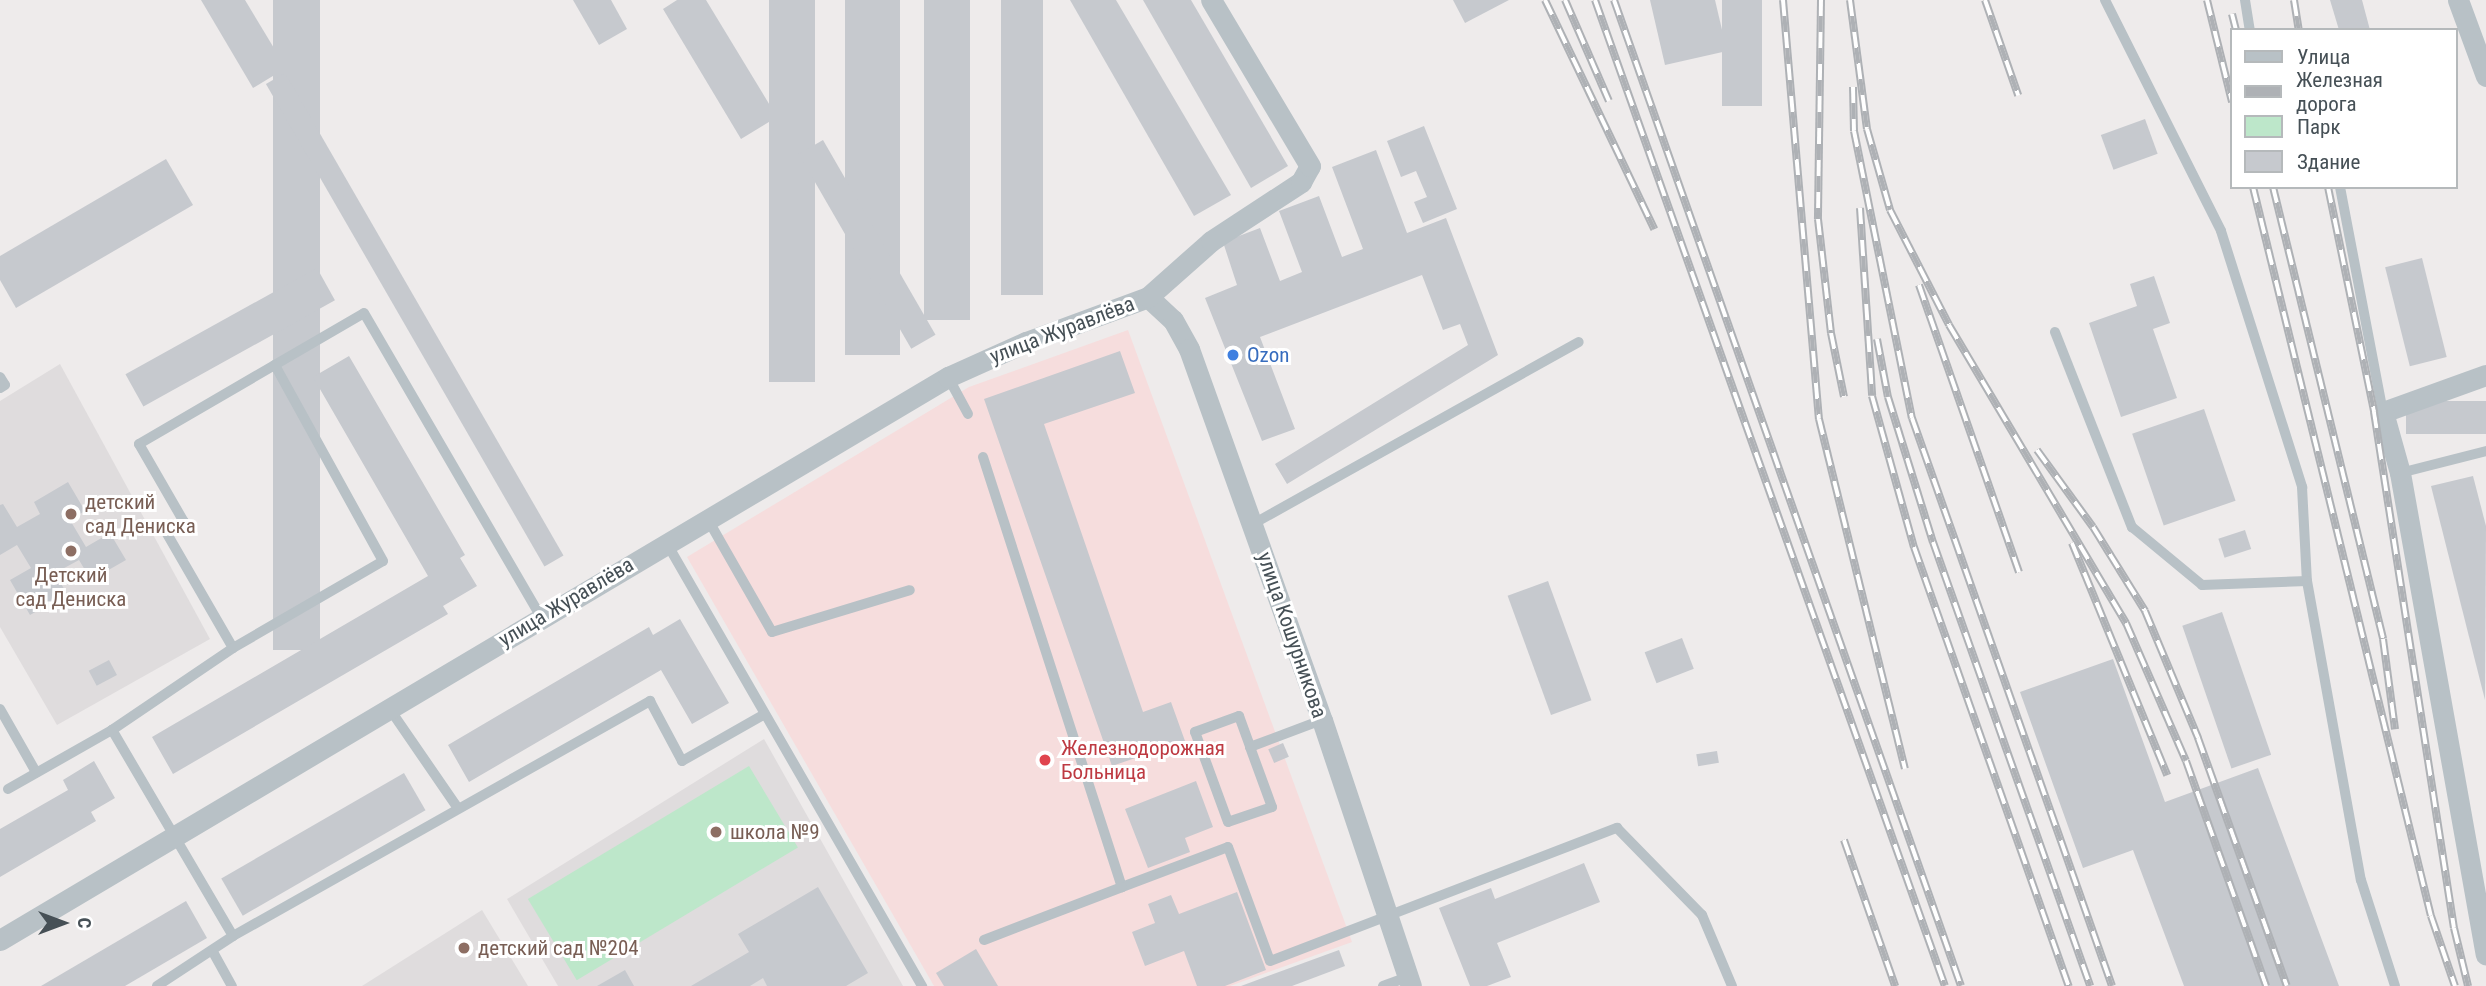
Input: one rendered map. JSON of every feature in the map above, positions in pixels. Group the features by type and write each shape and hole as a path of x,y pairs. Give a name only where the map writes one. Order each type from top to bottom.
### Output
{"street":[{"path":"1148,297 1201,248 1301,182 1310,166 1212,0"},
{"path":"2458,0 2486,76"},
{"name":"улица Журавлёва","path":"0,940 666,542 948,377 1026,342 1148,297"},
{"name":"улица Кошурникова","path":"1148,297 1173,320 1189,349 1322,720 1410,982"},
{"path":"2486,375 2384,412 2400,473 2486,954"}],"lane":[{"path":"2105,0 2221,231 2302,487 2306,581 2361,880 2395,986"},
{"path":"2245,0 2250,28"},
{"path":"2340,189 2384,412"},
{"path":"233,648 166,532 184,522 139,444 364,313 541,617"},
{"path":"2055,332 2132,527 2203,585 2306,581"},
{"path":"1253,524 1579,342"},
{"path":"8,789 112,730 233,648 383,561 275,365"},
{"path":"0,377 5,385 0,388"},
{"path":"948,377 968,414"},
{"path":"2400,473 2486,451"},
{"path":"983,457 1122,887"},
{"path":"707,518 772,632 910,590"},
{"path":"666,542 922,986"},
{"path":"157,986 214,952 233,936 457,807 649,701 682,761 765,714"},
{"path":"389,708 457,807"},
{"path":"0,709 36,772"},
{"path":"1239,716 1250,747 1272,807 1228,822 1195,732 1239,716"},
{"path":"1250,747 1322,720"},
{"path":"112,730 233,936"},
{"path":"984,940 1228,847 1270,961 1617,828 1702,915 1732,986"},
{"path":"214,952 232,986"},
{"path":"1383,986 1410,982"}],"shaded area":[{"name":"Железнодорожная Больница","path":"1128,330 1352,942 1230,986 934,986 687,557 969,387"},
{"name":"детский сад Дениска","path":"60,364 210,639 57,725 0,627 0,401"},
{"name":"школа №9","path":"764,739 903,986 558,986 507,899"},
{"name":"детский сад №204","path":"482,910 528,986 362,986"}],"green space":[{"path":"749,766 798,847 577,980 528,899"}],"building":[{"path":"201,0 245,0 286,68 253,88"},
{"path":"273,0 320,0 320,650 273,650"},
{"path":"573,0 611,0 627,29 599,45"},
{"path":"677,0 706,0 777,117 741,139 663,9"},
{"path":"769,0 815,0 815,382 769,382"},
{"path":"845,0 900,0 900,355 845,355"},
{"path":"924,0 970,0 970,320 924,320"},
{"path":"1001,0 1043,0 1043,295 1001,295"},
{"path":"1070,0 1116,0 1231,195 1194,216"},
{"path":"1143,0 1191,0 1288,166 1251,188"},
{"path":"1453,0 1509,0 1465,23"},
{"path":"1650,0 1715,0 1727,51 1665,65"},
{"path":"1722,0 1762,0 1762,106 1722,106"},
{"path":"2330,0 2362,0 2369,28 2338,28"},
{"path":"285,73 564,555 544,566 266,84"},
{"path":"2145,119 2158,154 2113,170 2101,135"},
{"path":"1424,126 1457,209 1423,223 1414,202 1427,197 1416,171 1401,177 1387,141"},
{"path":"823,140 936,335 911,349 799,154"},
{"path":"1376,150 1407,233 1446,218 1498,355 1287,484 1275,464 1468,345 1460,324 1443,330 1422,275 1260,337 1295,429 1262,441 1205,298 1237,285 1223,242 1260,228 1280,281 1302,272 1279,211 1319,196 1342,257 1363,249 1332,167"},
{"path":"166,159 193,205 16,308 0,280 0,256"},
{"path":"2422,258 2447,357 2410,366 2385,267"},
{"path":"317,268 335,300 143,407 125,374"},
{"path":"2154,276 2170,323 2153,329 2177,398 2121,417 2089,323 2137,306 2130,284"},
{"path":"1120,351 1135,393 1044,424 1143,712 1171,702 1185,741 1112,766 984,399"},
{"path":"349,356 465,555 460,558 477,586 443,606 448,614 173,774 152,737 428,576 313,377"},
{"path":"2406,401 2486,401 2486,434 2406,434"},
{"path":"2204,409 2236,501 2164,525 2132,434"},
{"path":"2473,476 2486,526 2485,700 2431,486"},
{"name":"Детский сад Дениска","path":"68,482 85,511 70,520 86,547 110,533 126,560 91,580 79,560 55,573 67,594 30,615 10,580 31,568 17,545 0,555 0,505 3,504 17,527 40,514 34,502"},
{"path":"2245,530 2251,549 2225,558 2218,539"},
{"path":"1548,581 1591,700 1551,715 1508,596"},
{"path":"2222,612 2271,755 2231,768 2182,626"},
{"path":"680,619 729,703 692,724 661,670 469,782 448,745 649,627 653,635"},
{"path":"1682,638 1694,669 1656,683 1645,652"},
{"path":"2113,659 2165,802 2258,768 2339,986 2184,986 2133,850 2083,868 2020,692"},
{"path":"109,660 117,675 97,686 89,671"},
{"path":"1283,743 1289,757 1274,763 1268,749"},
{"path":"1717,751 1719,763 1698,766 1696,754"},
{"path":"94,761 115,798 91,812 96,821 0,877 0,829 68,790 63,780"},
{"path":"404,773 425,810 243,916 221,878"},
{"path":"1196,781 1213,827 1185,838 1190,852 1148,868 1125,809"},
{"path":"1584,863 1600,902 1497,943 1511,977 1487,986 1470,986 1439,908 1491,888 1495,899"},
{"path":"818,887 868,973 846,986 767,986 763,978 750,986 691,986 749,952 738,934"},
{"path":"1237,892 1266,970 1225,986 1197,986 1184,951 1145,966 1132,932 1155,923 1148,904 1171,895 1179,914"},
{"path":"186,901 207,938 125,986 41,986"},
{"path":"976,949 998,986 944,986 936,973"},
{"path":"1339,950 1345,966 1292,986 1241,986"},
{"path":"625,970 634,986 597,986"}],"railway":[{"path":"1545,0 1654,229"},
{"path":"1565,0 1609,101"},
{"path":"1595,0 1945,986"},
{"path":"1614,0 1961,986"},
{"path":"1783,0 1819,419 1905,769"},
{"path":"1821,0 1818,219 1831,333 1844,397"},
{"path":"1850,0 1867,129 1890,210 1949,325 2126,623 2186,761 2266,986"},
{"path":"1985,0 2018,95"},
{"path":"2207,0 2230,94"},
{"path":"2294,0 2299,28"},
{"path":"2232,14 2236,28"},
{"path":"1853,87 1854,131 1912,418 2112,986"},
{"path":"2253,189 2431,916 2455,986"},
{"path":"2273,189 2383,639 2395,729"},
{"path":"2328,189 2374,412 2454,928 2468,986"},
{"path":"1860,208 1872,396 1914,547 2069,986"},
{"path":"1919,285 2019,572"},
{"path":"1877,339 1888,397 1933,542 2090,986"},
{"path":"2037,450 2093,527 2145,611 2198,738 2287,986"},
{"path":"2072,543 2167,775"},
{"path":"1844,840 1895,986"}],"place":[{"name":"Ozon","path":"1233,355"},
{"name":"детский сад Дениска","path":"71,514"},
{"name":"Детский сад Дениска","path":"71,551"},
{"name":"Железнодорожная Больница","path":"1045,760"},
{"name":"школа №9","path":"716,832"},
{"name":"детский сад №204","path":"464,948"}]}
